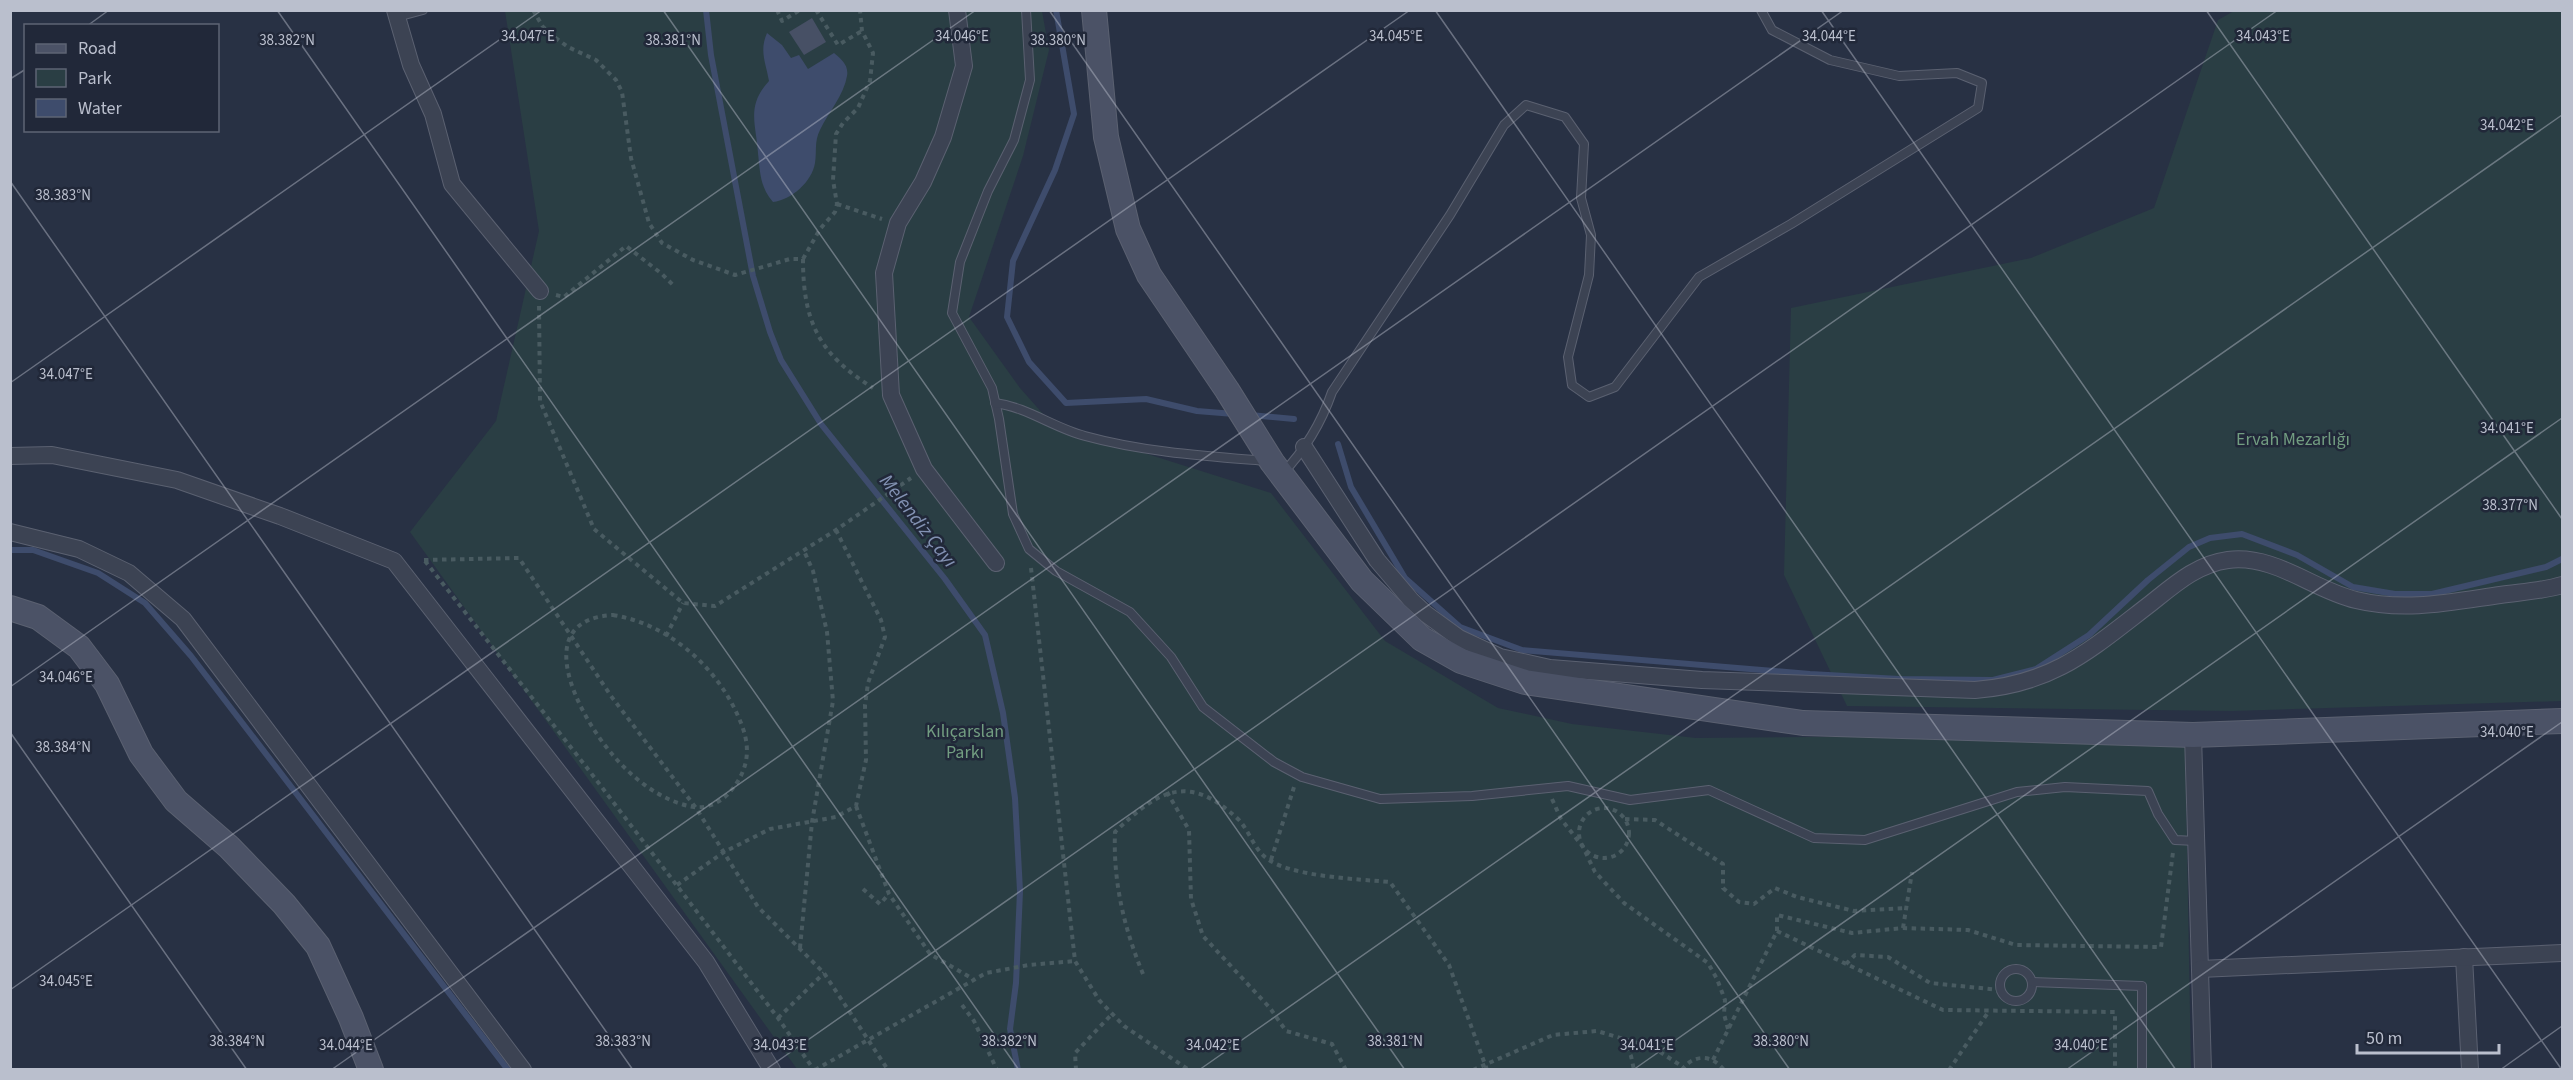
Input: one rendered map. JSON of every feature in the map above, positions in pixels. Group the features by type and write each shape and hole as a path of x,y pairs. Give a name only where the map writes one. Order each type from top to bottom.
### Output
{"main road":[{"path":"1094,10 1106,137 1128,229 1149,275 1227,390 1258,441 1362,581 1422,639 1461,661 1526,682 1803,723 2193,735 2562,721"},
{"path":"10,608 38,617 79,647 106,684 141,754 176,801 229,847 284,904 318,946 351,1018 371,1070"}],"street":[{"path":"957,10 964,66 943,137 923,182 898,223 884,273 891,395 924,469 996,563"},
{"path":"396,14 411,65 432,114 452,184 540,291"},
{"path":"1304,447 1377,560 1426,615 1477,648 1500,657 1550,668 1702,680 1997,689 2038,679 2073,662 2189,574 2217,562 2257,560 2355,600 2410,607 2548,589 2562,585"},
{"path":"10,456 52,455 177,480 280,516 394,561 706,962 772,1069"},
{"path":"10,532 79,549 129,573 183,620 523,1070"},
{"path":"2193,735 2203,1070"},
{"path":"2200,969 2562,953"},
{"path":"2464,957 2470,1070"}],"lane":[{"path":"396,14 423,10"},
{"path":"1026,10 1030,80 1014,140 988,191 960,262 952,313 992,388 1013,514 1029,549 1056,571 1130,612 1171,657 1203,707 1244,741 1298,775 1380,800 1472,796 1568,786 1630,800 1708,790 1814,838 1865,840 2017,792 2065,787 2148,791 2158,814 2175,840 2196,841"},
{"path":"995,403 1015,407 1058,428 1106,442 1277,468 1304,447 1322,420 1332,392 1450,215 1504,125 1526,105 1565,117 1584,144 1581,198 1591,235 1589,265 1568,357 1572,385 1589,397 1615,387 1699,277 1791,224 1977,108 1982,83 1957,73 1899,76 1830,60 1772,30 1761,10"},
{"path":"2012,969 2022,970 2032,982 2031,993 2023,1000 2012,1001 2000,990 2000,980 2012,969"},
{"path":"2032,982 2142,986 2142,1070"}],"path":[{"path":"533,10 543,27 553,36 568,47 596,60 616,80 622,92 631,158 650,223 662,243 693,260 735,275 790,259 803,259"},
{"path":"777,10 782,21 800,10"},
{"path":"816,10 838,45 862,31"},
{"path":"860,10 862,31 873,53 870,81 858,108 836,134 832,180 837,204 835,212 820,229 803,259 806,308 818,336 834,358 854,376 878,391 891,388"},
{"path":"837,204 898,223"},
{"path":"675,287 626,246 564,297 540,291 537,325 540,401 594,529 683,603 715,606 804,551 912,478"},
{"path":"836,530 881,620 885,637 868,683 866,760 856,806 889,894 930,954 974,980"},
{"path":"1029,549 1075,961 1099,1000 1124,1026 1189,1070"},
{"path":"800,948 812,822 832,701 827,632 813,571 804,551"},
{"path":"888,1070 868,1038 824,973 758,907 696,808 611,696 519,558 424,561 677,885 778,1018 814,1070 868,1038 986,973 1029,965 1075,961"},
{"path":"666,636 683,603"},
{"path":"613,615 634,618 666,636 702,661 721,682 743,726 749,753 739,780 728,794 711,806 696,808 674,802 644,784 612,754 581,709 565,669 566,644 571,637 580,625 598,616 613,615"},
{"path":"1271,860 1298,775"},
{"path":"1548,788 1561,819 1583,847 1597,857 1605,858 1621,851 1629,836 1625,819 1613,809 1605,808 1590,812 1580,824 1579,832 1583,847 1595,872 1624,903 1708,963 1725,1000 1724,1014 1728,1030"},
{"path":"1167,792 1189,830 1191,898 1203,936 1270,1008 1286,1031 1332,1044 1346,1070"},
{"path":"1143,974 1130,943 1119,898 1114,862 1115,832 1140,807 1167,792 1192,792 1217,802 1240,821 1265,857 1289,870 1390,882 1449,965 1487,1070"},
{"path":"677,885 724,852 770,829 836,817 856,806"},
{"path":"1625,819 1655,820 1723,864 1723,888 1739,902 1754,904 1775,888 1797,897 1854,911 1906,908"},
{"path":"1713,1060 1777,931 1777,915 1852,933 1903,928 1968,930 2016,945 2161,947 2175,840"},
{"path":"1903,928 1912,872"},
{"path":"863,889 880,904 889,894"},
{"path":"1777,931 1943,1010 2115,1012 2115,1070"},
{"path":"1846,964 1855,955 1888,957 1930,983 2000,990"},
{"path":"778,1018 824,973"},
{"path":"962,1005 975,1021 997,1070"},
{"path":"1949,1070 1989,1011"},
{"path":"1076,1070 1075,1053 1112,1014"},
{"path":"1473,1070 1553,1035 1597,1031 1654,1048 1682,1068 1697,1058 1713,1060 1724,1070"},
{"path":"1622,1038 1631,1056 1634,1070"}],"green space":[{"name":"Kılıçarslan Parkı","path":"505,11 1042,11 1049,50 1023,156 969,317 1020,388 1052,424 1271,493 1385,641 1498,708 1572,724 1696,738 2185,734 2191,1069 797,1069 410,532 496,421 539,231"},
{"name":"Ervah Mezarlığı","path":"2234,11 2562,11 2562,701 2232,711 1847,706 1784,575 1791,308 2031,258 2154,208 2218,20"}],"water":[{"path":"767,33 782,45 791,58 799,55 808,69 834,53 847,69 843,90 818,134 815,163 810,177 793,194 773,202 765,191 761,179 754,115 757,99 769,81 763,51"}],"building":[{"path":"812,18 826,42 804,55 789,32"}],"waterway":[{"name":"Melendiz Çayı","path":"706,10 711,55 753,276 781,360 821,424 945,579 985,635 1003,713 1015,798 1020,891 1016,983 1010,1029 1018,1070"},
{"path":"1056,10 1074,114 1055,170 1013,261 1007,317 1029,362 1066,403 1146,399 1197,411 1234,414"},
{"path":"1250,415 1294,419"},
{"path":"1338,444 1351,487 1405,578 1460,627 1522,650 1810,674 1899,679 1993,680 2036,669 2089,635 2148,580 2189,547 2210,538 2242,534 2297,555 2353,587 2395,594 2432,594 2546,567 2562,559"},
{"path":"10,550 33,550 98,573 145,603 191,656 508,1070"}]}
